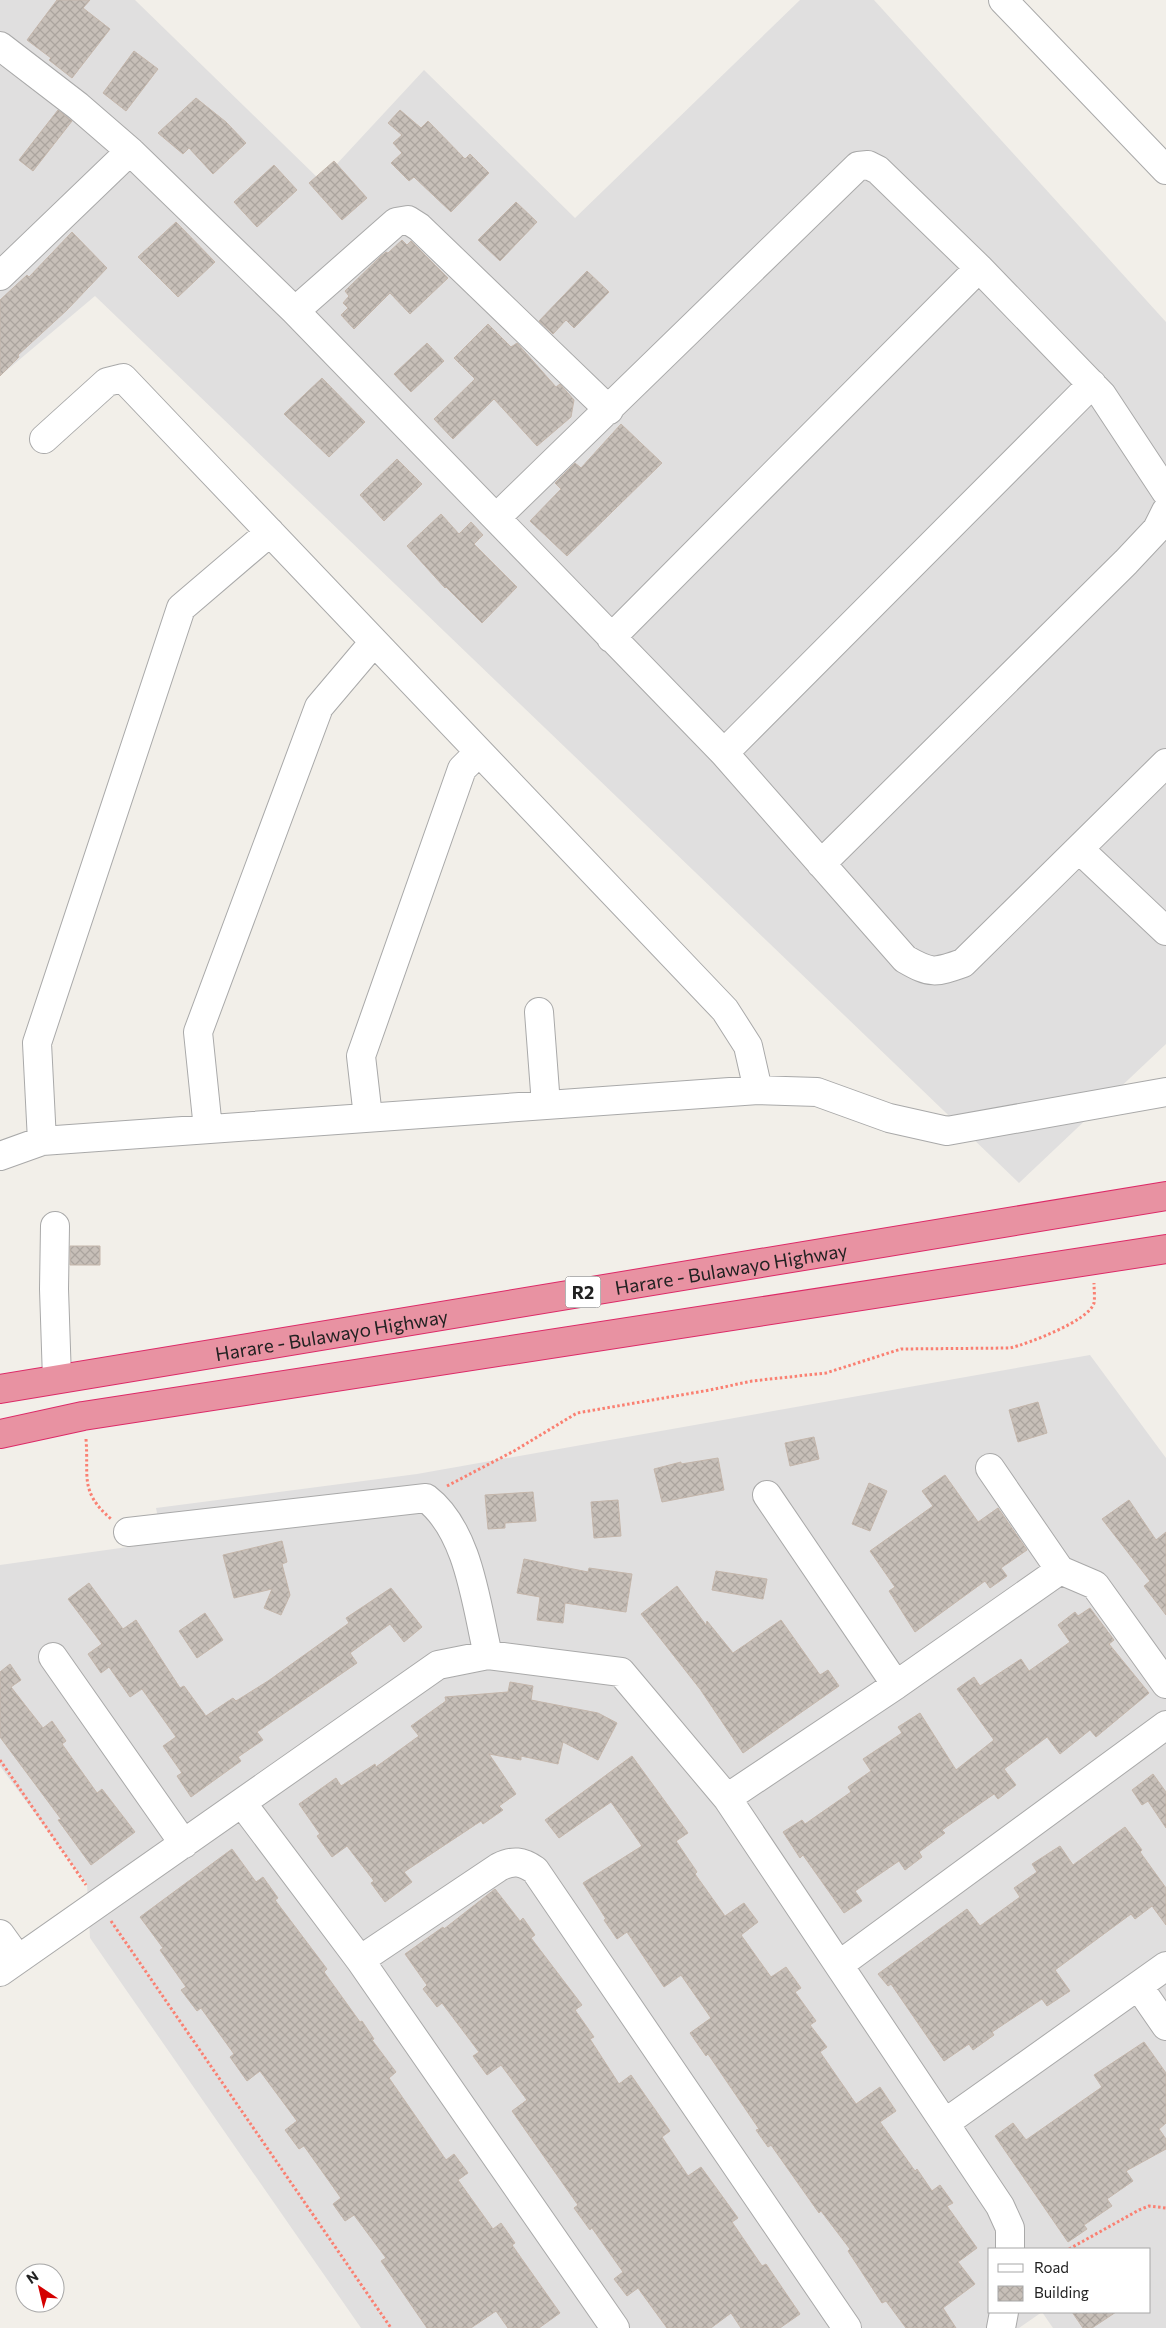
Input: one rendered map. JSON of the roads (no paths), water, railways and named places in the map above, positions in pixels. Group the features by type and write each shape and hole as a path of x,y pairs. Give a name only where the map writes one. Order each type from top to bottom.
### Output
{"highway":[{"name":"Harare - Bulawayo Highway","path":"0,1389 1166,1196"},
{"path":"0,1434 84,1416 1166,1249"}],"street":[{"path":"1003,0 1166,170"},
{"path":"0,46 78,106 130,150 295,310 724,753 905,958 926,971 943,970 963,963 1166,763"},
{"path":"0,276 130,150"},
{"path":"497,517 858,166 868,165 878,170 979,268 1092,384 1124,427 1166,492"},
{"path":"295,310 396,222 408,220 419,227 609,410"},
{"path":"611,638 979,268"},
{"path":"44,439 107,382 123,378 725,1010 748,1046 758,1090"},
{"path":"724,753 1092,384"},
{"path":"821,864 1126,562 1157,529 1166,511"},
{"path":"42,1141 37,1043 180,608 270,532"},
{"path":"208,1129 198,1032 319,707 374,642"},
{"path":"368,1117 361,1056 462,769 479,752"},
{"path":"1079,849 1166,931"},
{"path":"539,1012 546,1105"},
{"path":"0,1156 42,1141 758,1090 817,1092 889,1118 947,1131 1166,1092"},
{"path":"55,1226 54,1290 57,1379"},
{"path":"990,1468 1060,1570 1095,1585 1166,1684"},
{"path":"767,1495 896,1685"},
{"path":"128,1532 426,1498 436,1505 457,1536 488,1655"},
{"path":"727,1798 896,1685 1060,1570"},
{"path":"0,1934 9,1966 100,1904 438,1665 488,1655 621,1672 727,1798 1000,2206 1010,2228 1010,2248"},
{"path":"52,1657 184,1844"},
{"path":"839,1965 1166,1725"},
{"path":"242,1803 360,1960 615,2328"},
{"path":"360,1960 498,1867 519,1861 535,1870 848,2328"},
{"path":"945,2124 1166,1966"},
{"path":"1139,1987 1166,2026"},
{"path":"1001,2328 1004,2313"}]}
